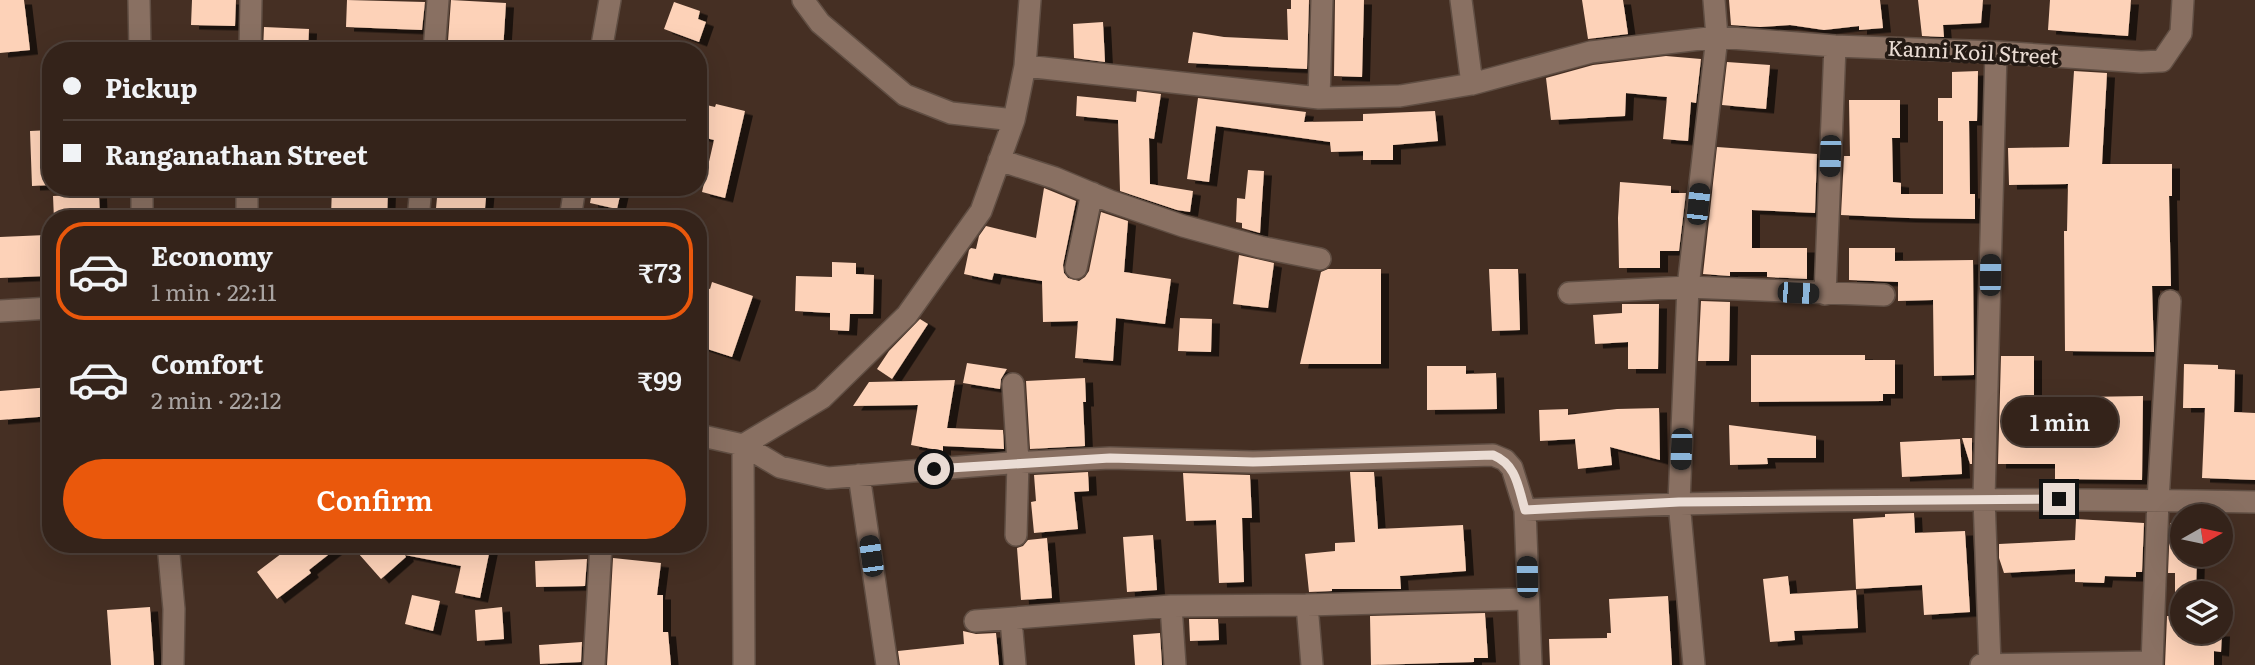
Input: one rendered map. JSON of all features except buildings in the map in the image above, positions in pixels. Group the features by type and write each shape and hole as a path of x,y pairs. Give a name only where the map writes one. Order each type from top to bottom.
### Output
{"street":[{"path":"139,0 140,42"},
{"path":"250,42 251,0"},
{"path":"435,42 438,0"},
{"path":"603,42 610,0"},
{"path":"803,0 820,23 905,95 951,113 1014,120"},
{"path":"743,445 822,398 907,315 981,211 1014,120 1025,66 1030,0"},
{"path":"1319,98 1322,0"},
{"path":"1461,0 1472,83"},
{"path":"1694,665 1679,502 1688,287 1717,37 1714,0"},
{"name":"Kanni Koil Street","path":"1025,66 1319,98 1400,96 1472,83 1591,52 1717,37 1835,46 2162,61 2180,33 2183,0"},
{"path":"1825,294 1835,46"},
{"path":"1990,665 1984,498 1996,52"},
{"path":"999,159 1184,226 1259,247 1320,259"},
{"path":"1076,268 1092,193"},
{"path":"1569,293 1688,287 1884,295"},
{"path":"1981,665 2152,663 2169,301"},
{"path":"0,311 42,308"},
{"path":"1013,384 1018,462 1016,535"},
{"path":"707,437 743,445 780,467 828,478 1018,462 1110,458 1253,462 1493,455 1512,468 1525,510 1531,665"},
{"path":"743,445 744,665"},
{"path":"859,475 887,665"},
{"path":"1525,510 1679,502 1984,498 2255,502"},
{"path":"169,553 174,609 173,665"},
{"path":"594,665 600,553"},
{"path":"975,621 1171,606 1527,599"},
{"path":"1307,605 1312,665"},
{"path":"1171,606 1175,665"},
{"path":"1011,620 1015,665"}],"route":[{"path":"934,469 1110,458 1253,462 1493,455 1512,468 1525,510 1679,502 2059,499"}]}
